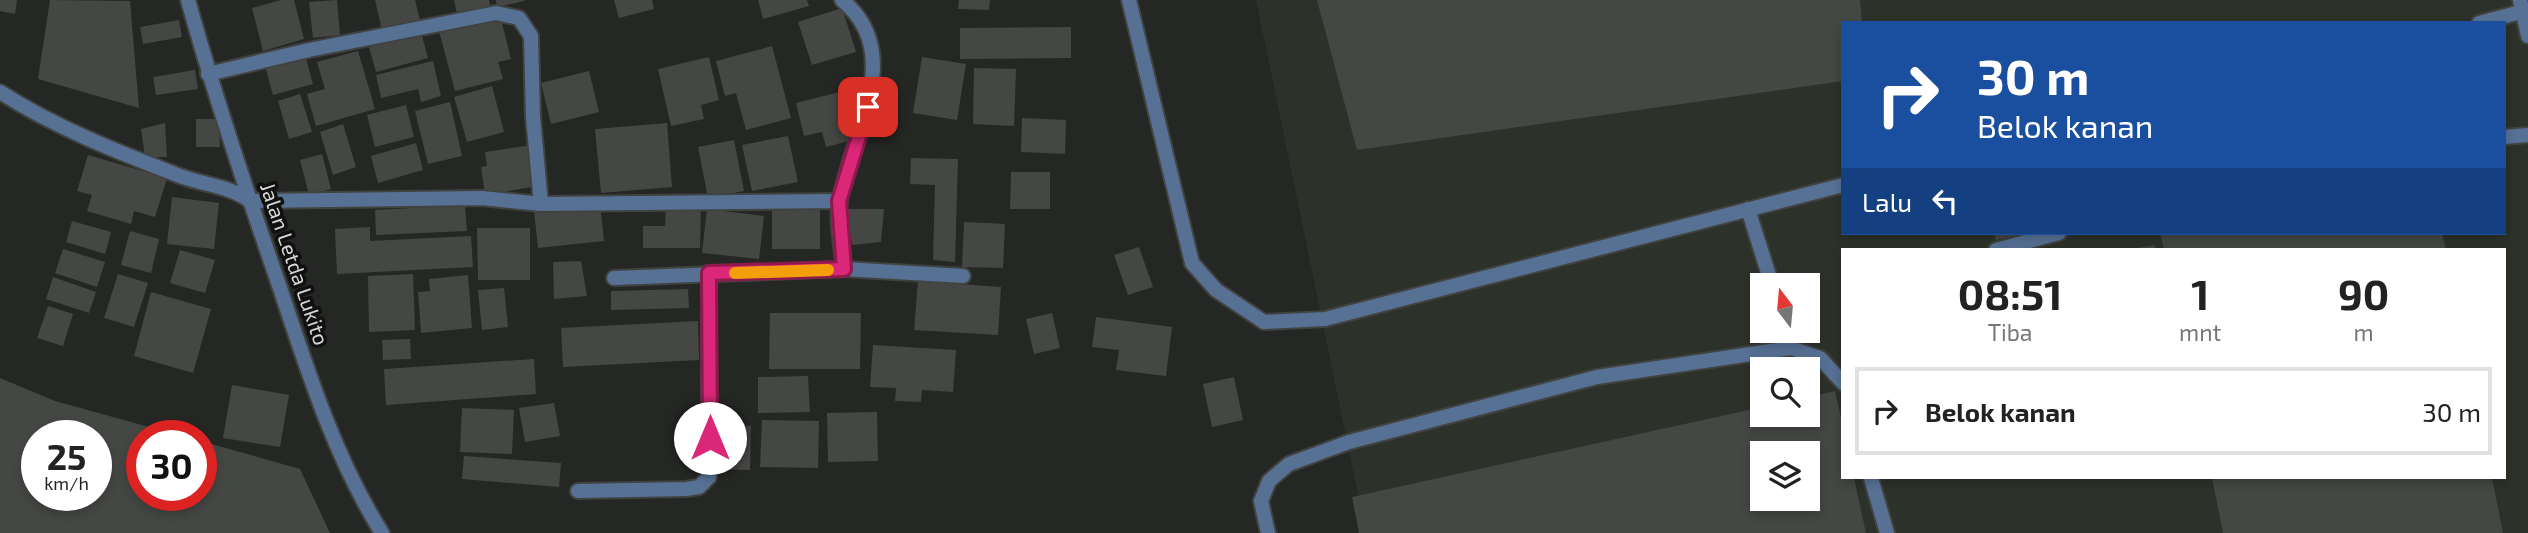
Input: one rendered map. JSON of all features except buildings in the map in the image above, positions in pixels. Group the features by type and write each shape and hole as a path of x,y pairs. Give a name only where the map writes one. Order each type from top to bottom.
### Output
{"street":[{"name":"Jalan Letda Lukito","path":"188,0 208,74 313,385 360,498 382,533"},
{"path":"842,0 859,14 868,41 873,87 839,201 844,269"},
{"path":"1129,0 1192,263 1216,290 1264,322 1325,319 1841,186"},
{"path":"2484,21 2523,7 2528,36"},
{"path":"208,74 309,50 496,13 519,18 531,36 533,117 541,204"},
{"path":"0,92 95,143 189,179 238,192 250,201 482,198 541,204 839,201"},
{"path":"2506,137 2528,135"},
{"path":"1748,209 1768,273"},
{"path":"2003,248 2052,235"},
{"path":"614,278 844,269 963,276"},
{"path":"578,491 686,489 699,487 709,477 709,273"},
{"path":"1790,343 1791,348"},
{"path":"1268,533 1261,501 1269,481 1289,464 1349,442 1597,377 1791,348 1820,358 1841,381"},
{"path":"1871,479 1887,533"}],"shaded area":[{"path":"1256,0 2528,0 2528,533 1366,533"}],"slow traffic":[{"path":"735,273 828,270"}],"route":[{"path":"710,438 709,273 844,269 839,201 868,107"}]}
